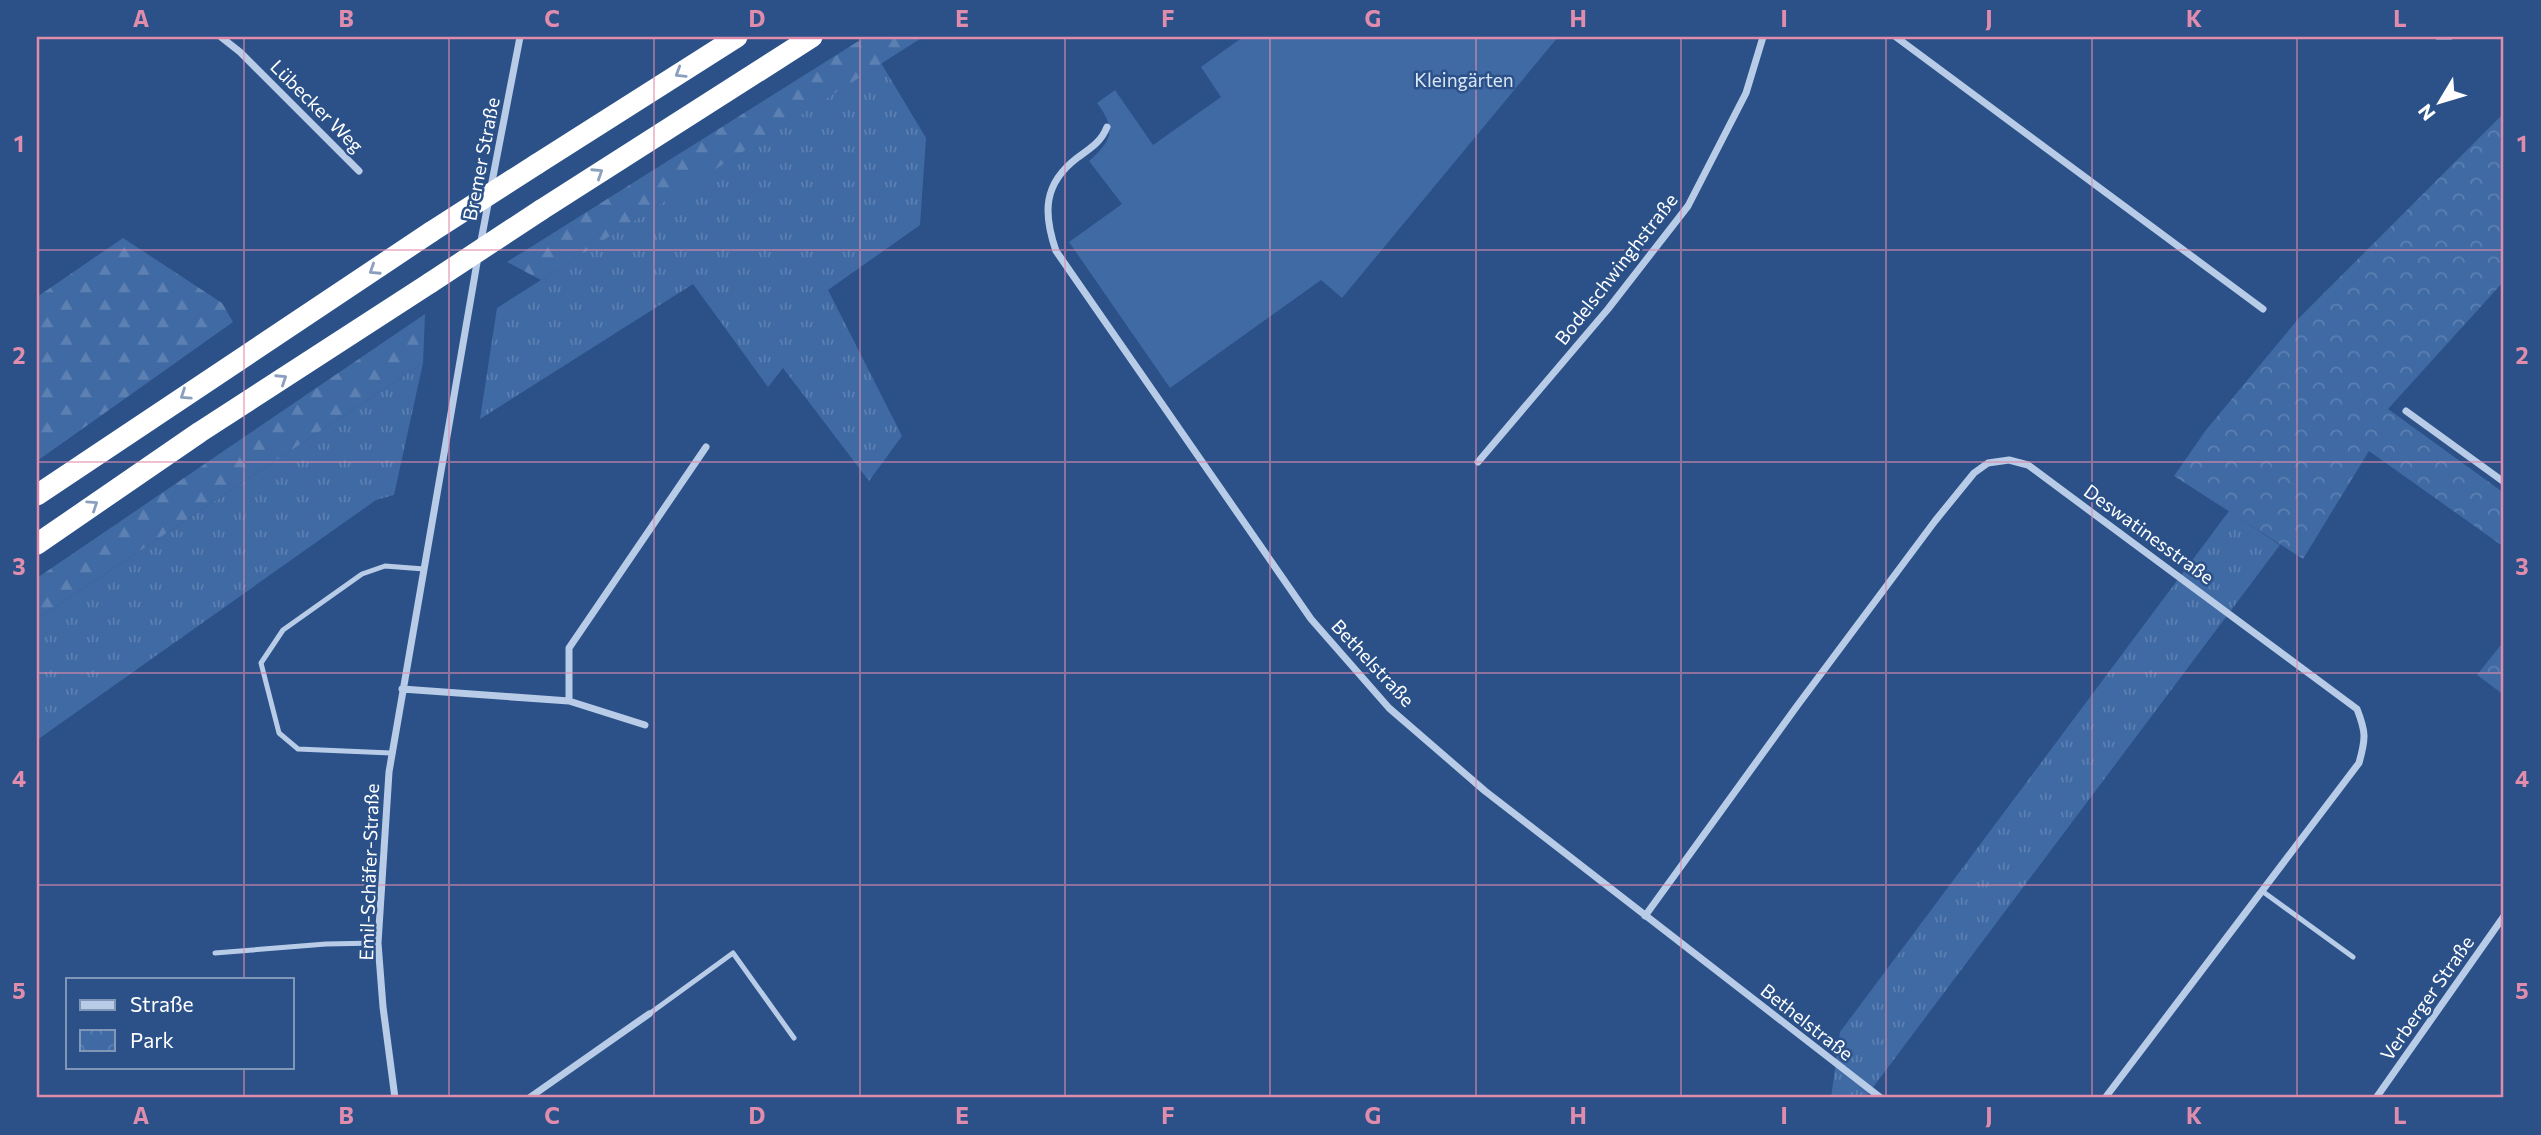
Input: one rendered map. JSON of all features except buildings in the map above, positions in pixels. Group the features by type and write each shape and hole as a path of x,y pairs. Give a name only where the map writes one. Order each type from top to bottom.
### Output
{"highway":[{"path":"37,495 431,232 737,37"},
{"path":"37,544 200,432 812,37"}],"street":[{"name":"Lübecker Weg","path":"221,37 240,52 359,171"},
{"name":"Bremer Straße","path":"472,288 520,37"},
{"name":"Bodelschwinghstraße","path":"1478,462 1608,309 1688,206 1746,93 1763,37"},
{"path":"1896,37 2263,309"},
{"name":"Bethelstraße","path":"1107,127 1102,139 1062,170 1053,186 1046,209 1048,229 1056,251 1311,619 1381,698 1485,791 1881,1098"},
{"name":"Emil-Schäfer-Straße","path":"395,1098 378,943 391,753 472,288"},
{"path":"2406,411 2504,482"},
{"path":"569,701 569,648 706,447"},
{"name":"Deswatinesstraße","path":"1645,916 1935,521 1974,473 1988,463 2009,460 2028,465 2357,709 2366,740 2358,762 2105,1098"},
{"path":"402,689 569,701 645,725"},
{"name":"Verberger Straße","path":"2376,1098 2504,916"},
{"path":"529,1098 649,1014"}],"lane":[{"path":"2437,37 2451,37"},
{"path":"391,753 298,750 279,733 261,663 284,630 362,574 385,566 424,569"},
{"path":"2262,891 2354,957"},
{"path":"215,953 326,944 378,943"},
{"path":"649,1014 733,953 794,1038"}],"green space":[{"path":"865,37 923,37 541,280 507,262"},
{"name":"Kleingärten","path":"1243,37 1558,37 1342,298 1321,280 1170,388 1069,242 1122,204 1089,161 1103,147 1109,134 1107,120 1097,103 1115,90 1153,145 1221,97 1201,67"},
{"path":"881,63 926,138 920,225 828,290 902,436 869,481 783,368 768,387 693,284 480,419 497,308"},
{"path":"2504,113 2504,281 2388,409 2504,493 2504,547 2369,451 2303,559 2174,476 2206,430 2299,318"},
{"path":"123,238 222,303 233,322 37,461 37,297"},
{"path":"425,314 423,363 37,619 37,578"},
{"path":"423,363 394,495 376,500 37,740 37,619"},
{"path":"2229,511 2280,545 1865,1098 1831,1098 1840,1032"},
{"path":"2504,641 2504,695 2477,675"}]}
